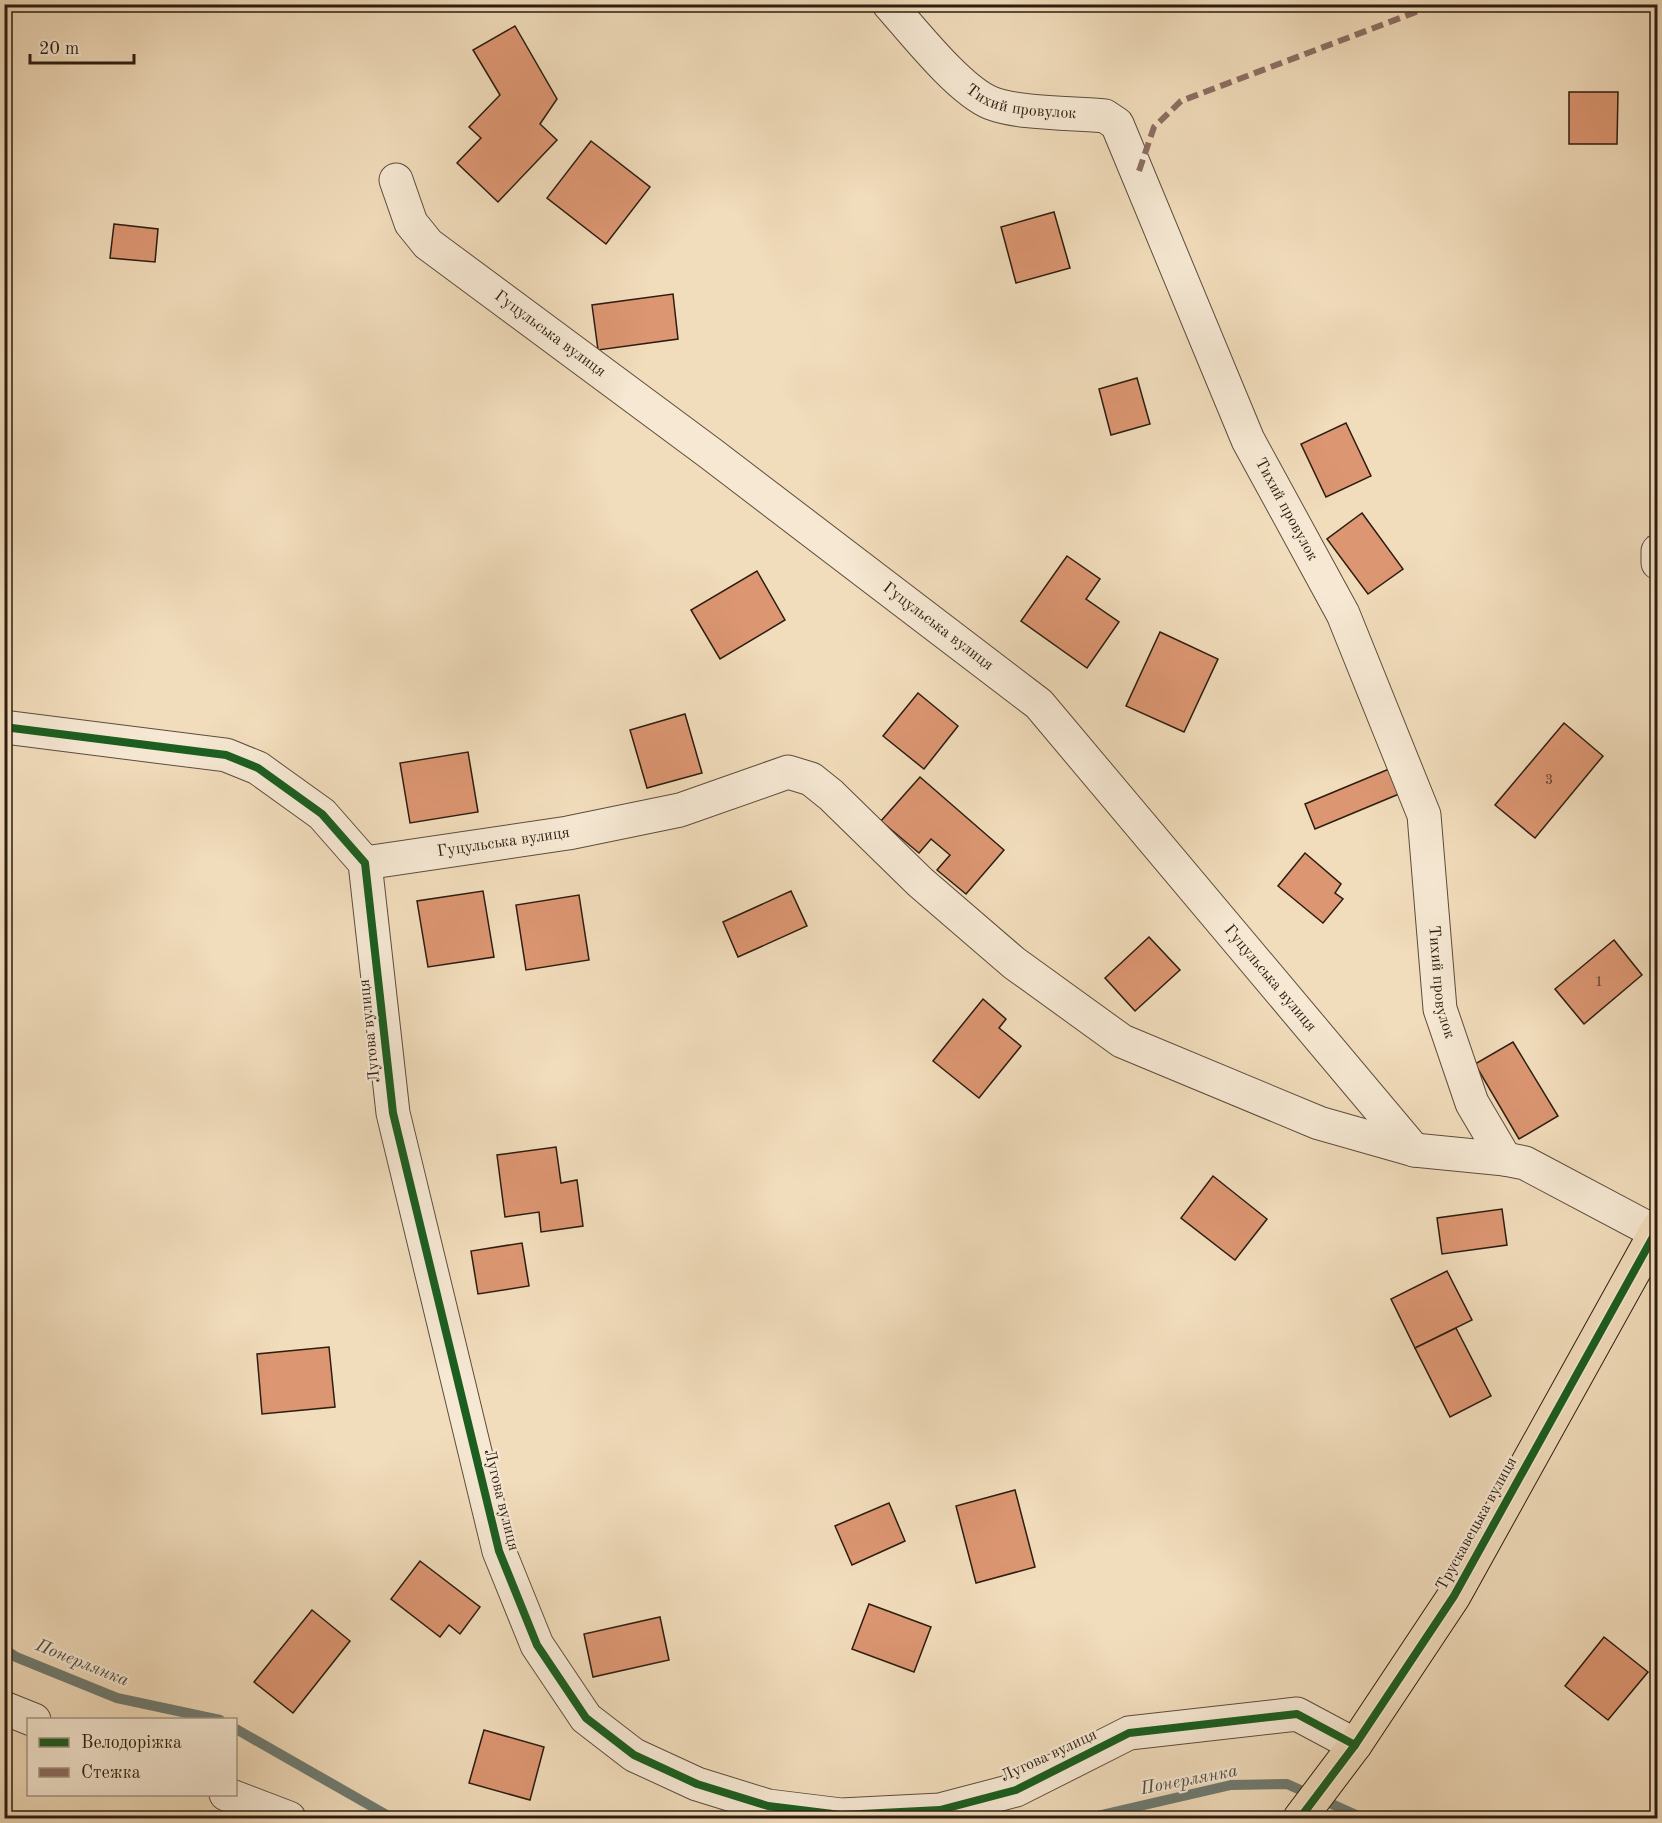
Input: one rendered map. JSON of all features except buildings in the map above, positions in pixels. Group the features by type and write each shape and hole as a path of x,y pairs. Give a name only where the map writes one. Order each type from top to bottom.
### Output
{"main road":[{"name":"Трускавецька вулиця","path":"1303,1816 1355,1745 1454,1596 1656,1230"}],"street":[{"name":"Тихий провулок","path":"889,4 964,85 992,103 1105,116 1117,123 1122,131 1248,440 1343,614 1424,815 1440,1009 1472,1103 1505,1159"},
{"name":"Гуцульська вулиця","path":"396,180 411,223 428,244 711,453 1039,704 1414,1150"},
{"path":"1658,551 1658,563"},
{"path":"4,727 226,755 258,768 322,814 365,863"},
{"name":"Гуцульська вулиця","path":"365,863 568,833 680,810 788,772 811,779 831,795 920,882 1014,963 1122,1041 1319,1123 1414,1150 1525,1163 1656,1230"},
{"name":"Лугова вулиця","path":"365,863 393,1113 499,1551 537,1646 586,1718 634,1755 697,1784 768,1806 842,1815 940,1810 1016,1790 1129,1733 1297,1714 1355,1745"},
{"path":"4,1708 31,1718"},
{"path":"231,1796 290,1818"}],"waterway":[{"name":"Понерлянка","path":"4,1649 16,1657 117,1698 211,1718"},
{"name":"Понерлянка","path":"237,1730 392,1818"},
{"name":"Понерлянка","path":"1088,1818 1231,1785 1287,1784 1363,1818"}],"marked path":[{"path":"1139,171 1154,127 1181,101 1437,4"}],"cycle path":[{"path":"4,727 226,755 258,768 322,814 365,863 393,1113 499,1551 537,1645 586,1718 634,1755 697,1784 768,1806 841,1815 940,1810 1016,1790 1129,1733 1297,1714 1355,1745"},
{"path":"1300,1818 1355,1745 1454,1596 1658,1228"}]}
